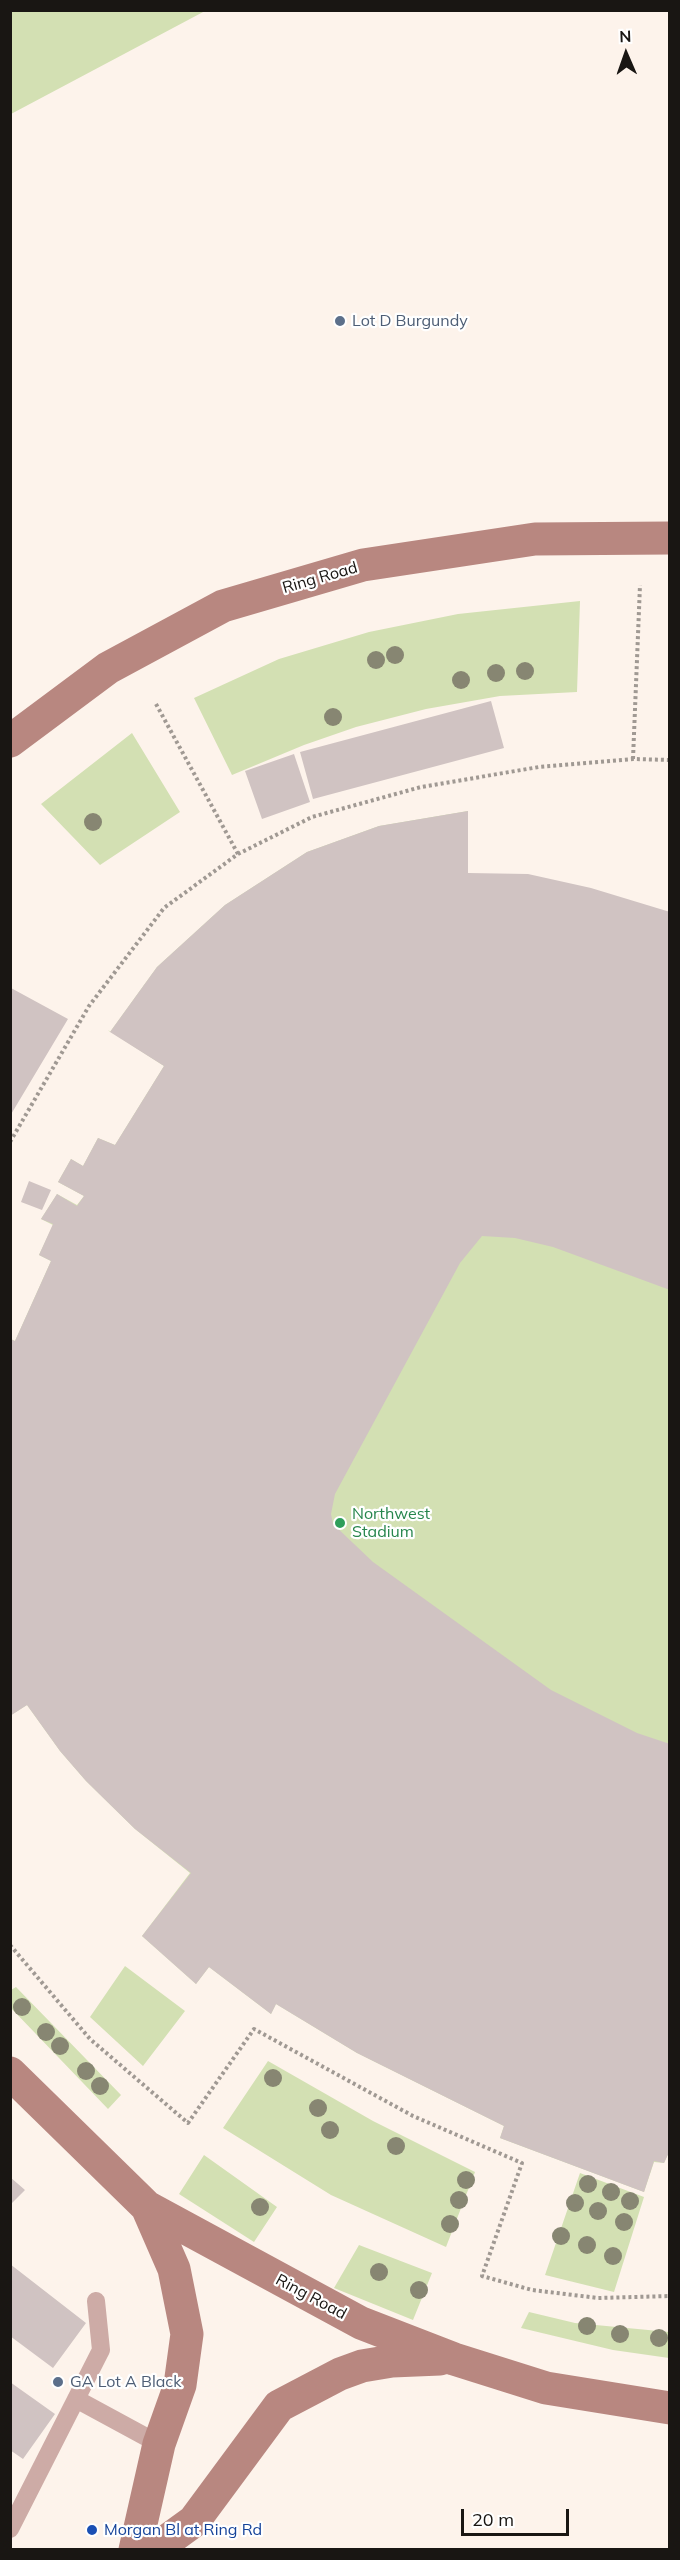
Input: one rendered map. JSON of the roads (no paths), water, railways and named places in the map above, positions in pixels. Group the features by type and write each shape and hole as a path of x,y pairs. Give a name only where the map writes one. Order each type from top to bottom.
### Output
{"main road":[{"name":"Ring Road","path":"10,741 108,668 223,606 363,565 535,539 669,538"},
{"name":"Ring Road","path":"10,2073 147,2207 361,2323 454,2358 546,2388 669,2408"},
{"path":"135,2550 159,2444 180,2385 187,2334 174,2269 147,2207"},
{"path":"154,2550 194,2521 279,2406 340,2374 362,2366 392,2361 454,2358"}],"lane":[{"path":"10,2529 101,2350 96,2301"},
{"path":"76,2399 159,2444"}],"place":[{"name":"Lot D Burgundy","path":"340,321"},
{"name":"Northwest Stadium","path":"340,1523"},
{"name":"GA Lot A Black","path":"58,2382"},
{"name":"Morgan Bl at Ring Rd","path":"92,2530"}]}
